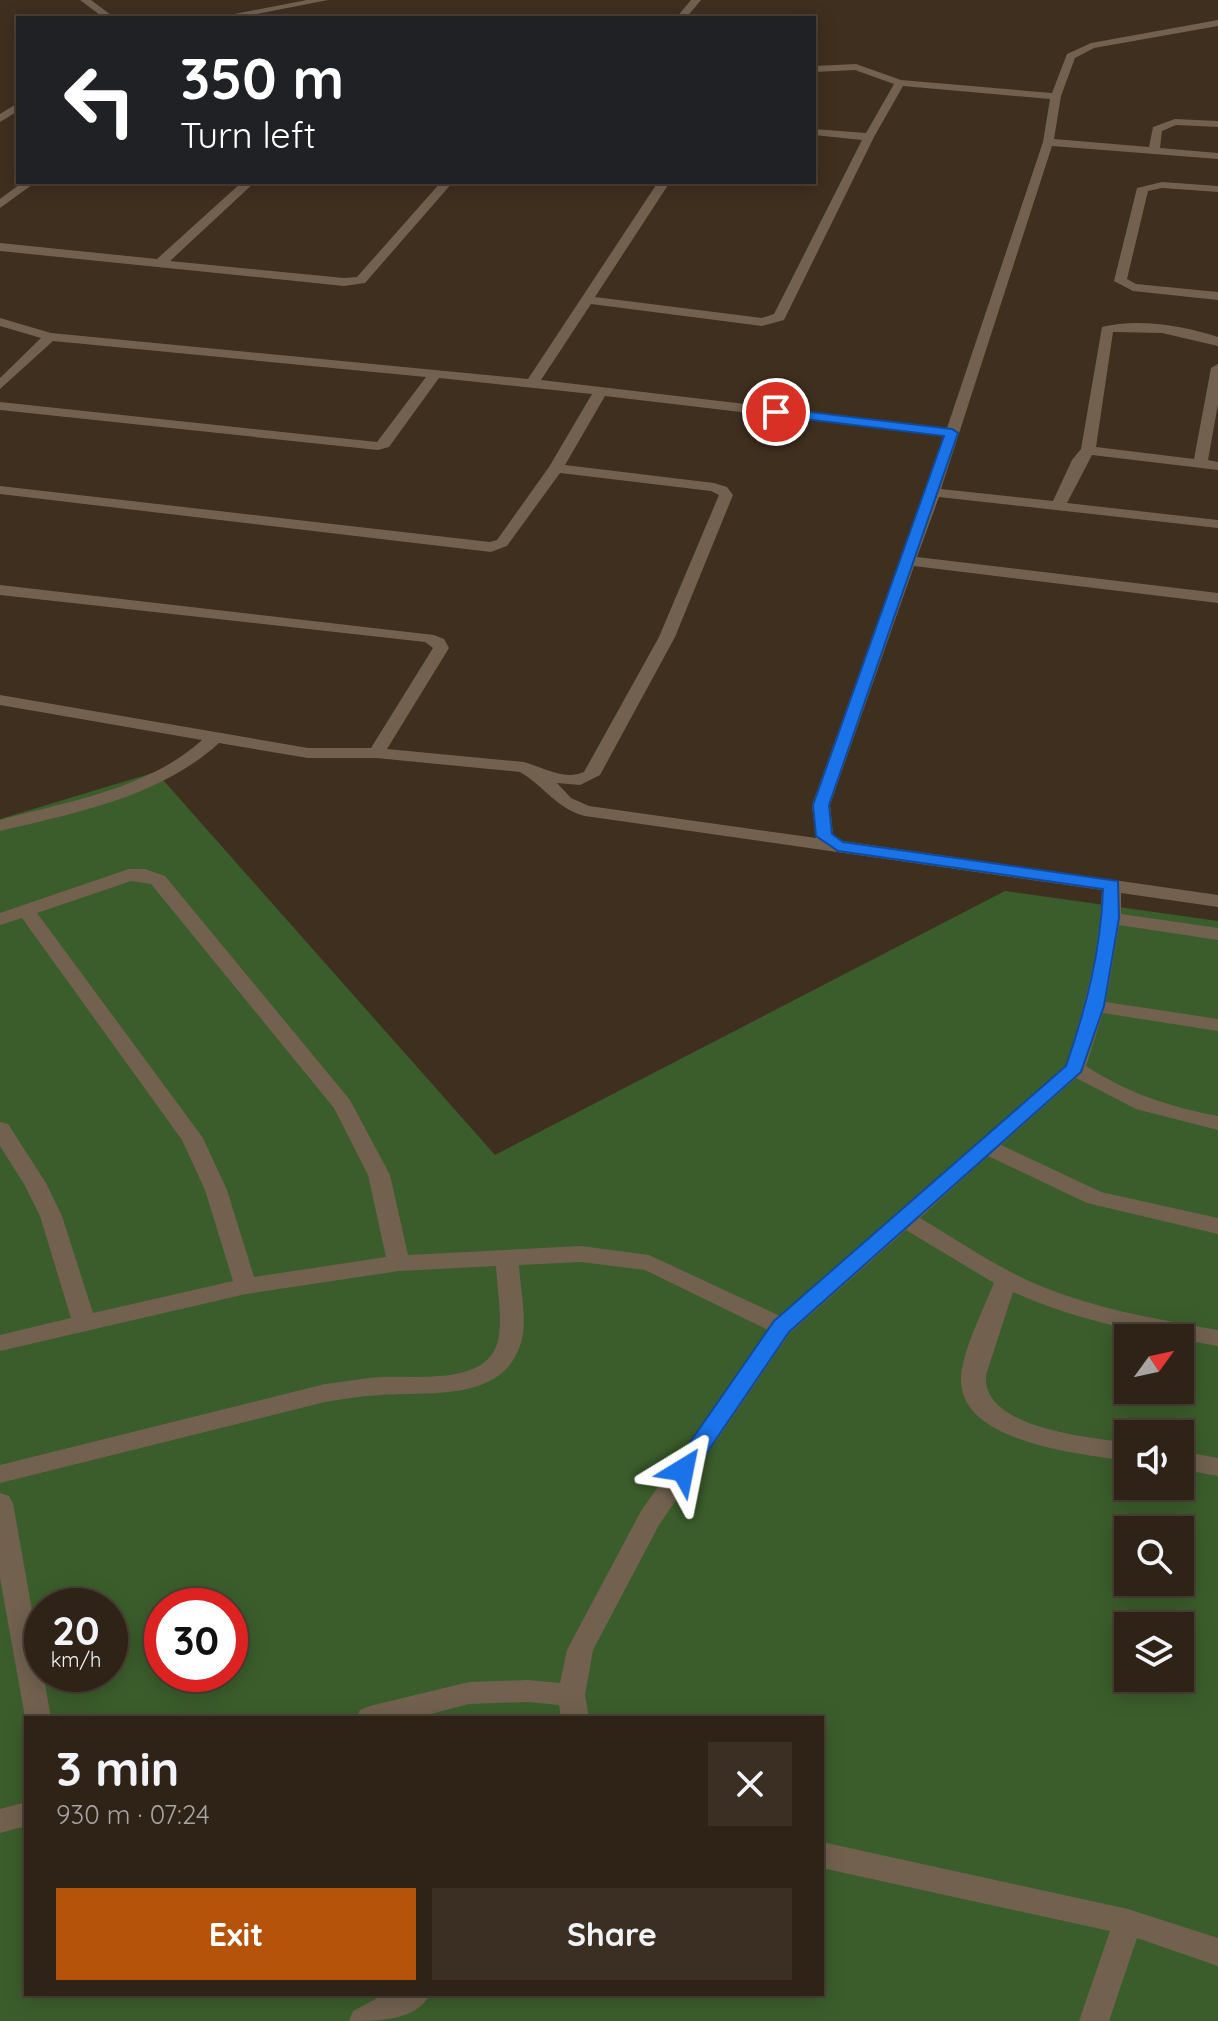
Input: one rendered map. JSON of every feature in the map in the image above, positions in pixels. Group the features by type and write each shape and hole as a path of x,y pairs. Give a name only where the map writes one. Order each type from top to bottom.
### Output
{"street":[{"path":"85,0 107,16"},
{"path":"231,16 323,0"},
{"path":"683,16 696,0"},
{"path":"838,846 824,836 821,805 933,492 1048,142 1056,96 1071,56 1078,51 1218,23"},
{"path":"816,69 856,67 900,83 1056,96"},
{"path":"587,300 774,321 779,317 869,137 900,83"},
{"path":"1154,151 1157,129 1161,125 1175,122 1218,124"},
{"path":"816,132 869,137"},
{"path":"1048,142 1218,156"},
{"path":"0,205 27,184"},
{"path":"160,263 247,184"},
{"path":"0,247 344,282 361,280 445,184"},
{"path":"532,383 663,184"},
{"path":"1218,189 1162,185 1143,188 1120,281 1133,287 1218,296"},
{"path":"0,322 50,337 532,383 952,433"},
{"path":"1058,507 1079,460 1088,450 1107,330 1124,327 1204,337 1218,342"},
{"path":"0,385 50,337"},
{"path":"1200,464 1218,368"},
{"path":"0,406 378,446 384,444 435,374"},
{"path":"0,490 491,547 502,543 556,468 601,391"},
{"path":"1088,450 1218,466"},
{"path":"540,776 580,780 591,775 667,637 726,495 714,487 556,468"},
{"path":"933,492 1218,524"},
{"path":"909,561 1218,598"},
{"path":"0,590 428,638 438,642 441,648 376,753"},
{"path":"0,700 308,753 376,753 524,767 540,776 565,802 585,811 1218,901"},
{"path":"0,826 153,780 199,755 213,739"},
{"path":"0,919 129,875 145,875 158,880 343,1105 379,1175 399,1263"},
{"path":"378,1716 469,1693 528,1691 573,1706 580,1650 650,1518 782,1327 1075,1068 1095,1006 1111,918 1112,885"},
{"path":"26,910 192,1138 216,1190 246,1286"},
{"path":"1111,918 1218,934"},
{"path":"1095,1006 1218,1025"},
{"path":"1075,1068 1105,1090 1183,1117 1218,1123"},
{"path":"0,1129 35,1183 51,1216 84,1323"},
{"path":"987,1147 1095,1198 1218,1226"},
{"path":"905,1219 1007,1279 1119,1321 1218,1338"},
{"path":"0,1343 246,1286 399,1263 581,1254 649,1263 782,1327"},
{"path":"0,1474 325,1393 378,1386 462,1383 485,1374 504,1355 511,1336 507,1257"},
{"path":"1007,1279 988,1328 973,1384 984,1408 1011,1426 1041,1437 1114,1450"},
{"path":"1194,1463 1218,1467"},
{"path":"0,1503 37,1716"},
{"path":"0,1821 24,1815"},
{"path":"824,1855 1128,1922 1218,1952"},
{"path":"1094,2021 1128,1922"},
{"path":"364,2021 411,1996"}],"green space":[{"path":"156,772 495,1155 1005,891 1218,921 1218,2021 0,2021 0,819"}],"route":[{"path":"683,1470 782,1327 1075,1068 1095,1006 1111,918 1112,885 838,846 824,836 821,805 952,433 776,412"}]}
